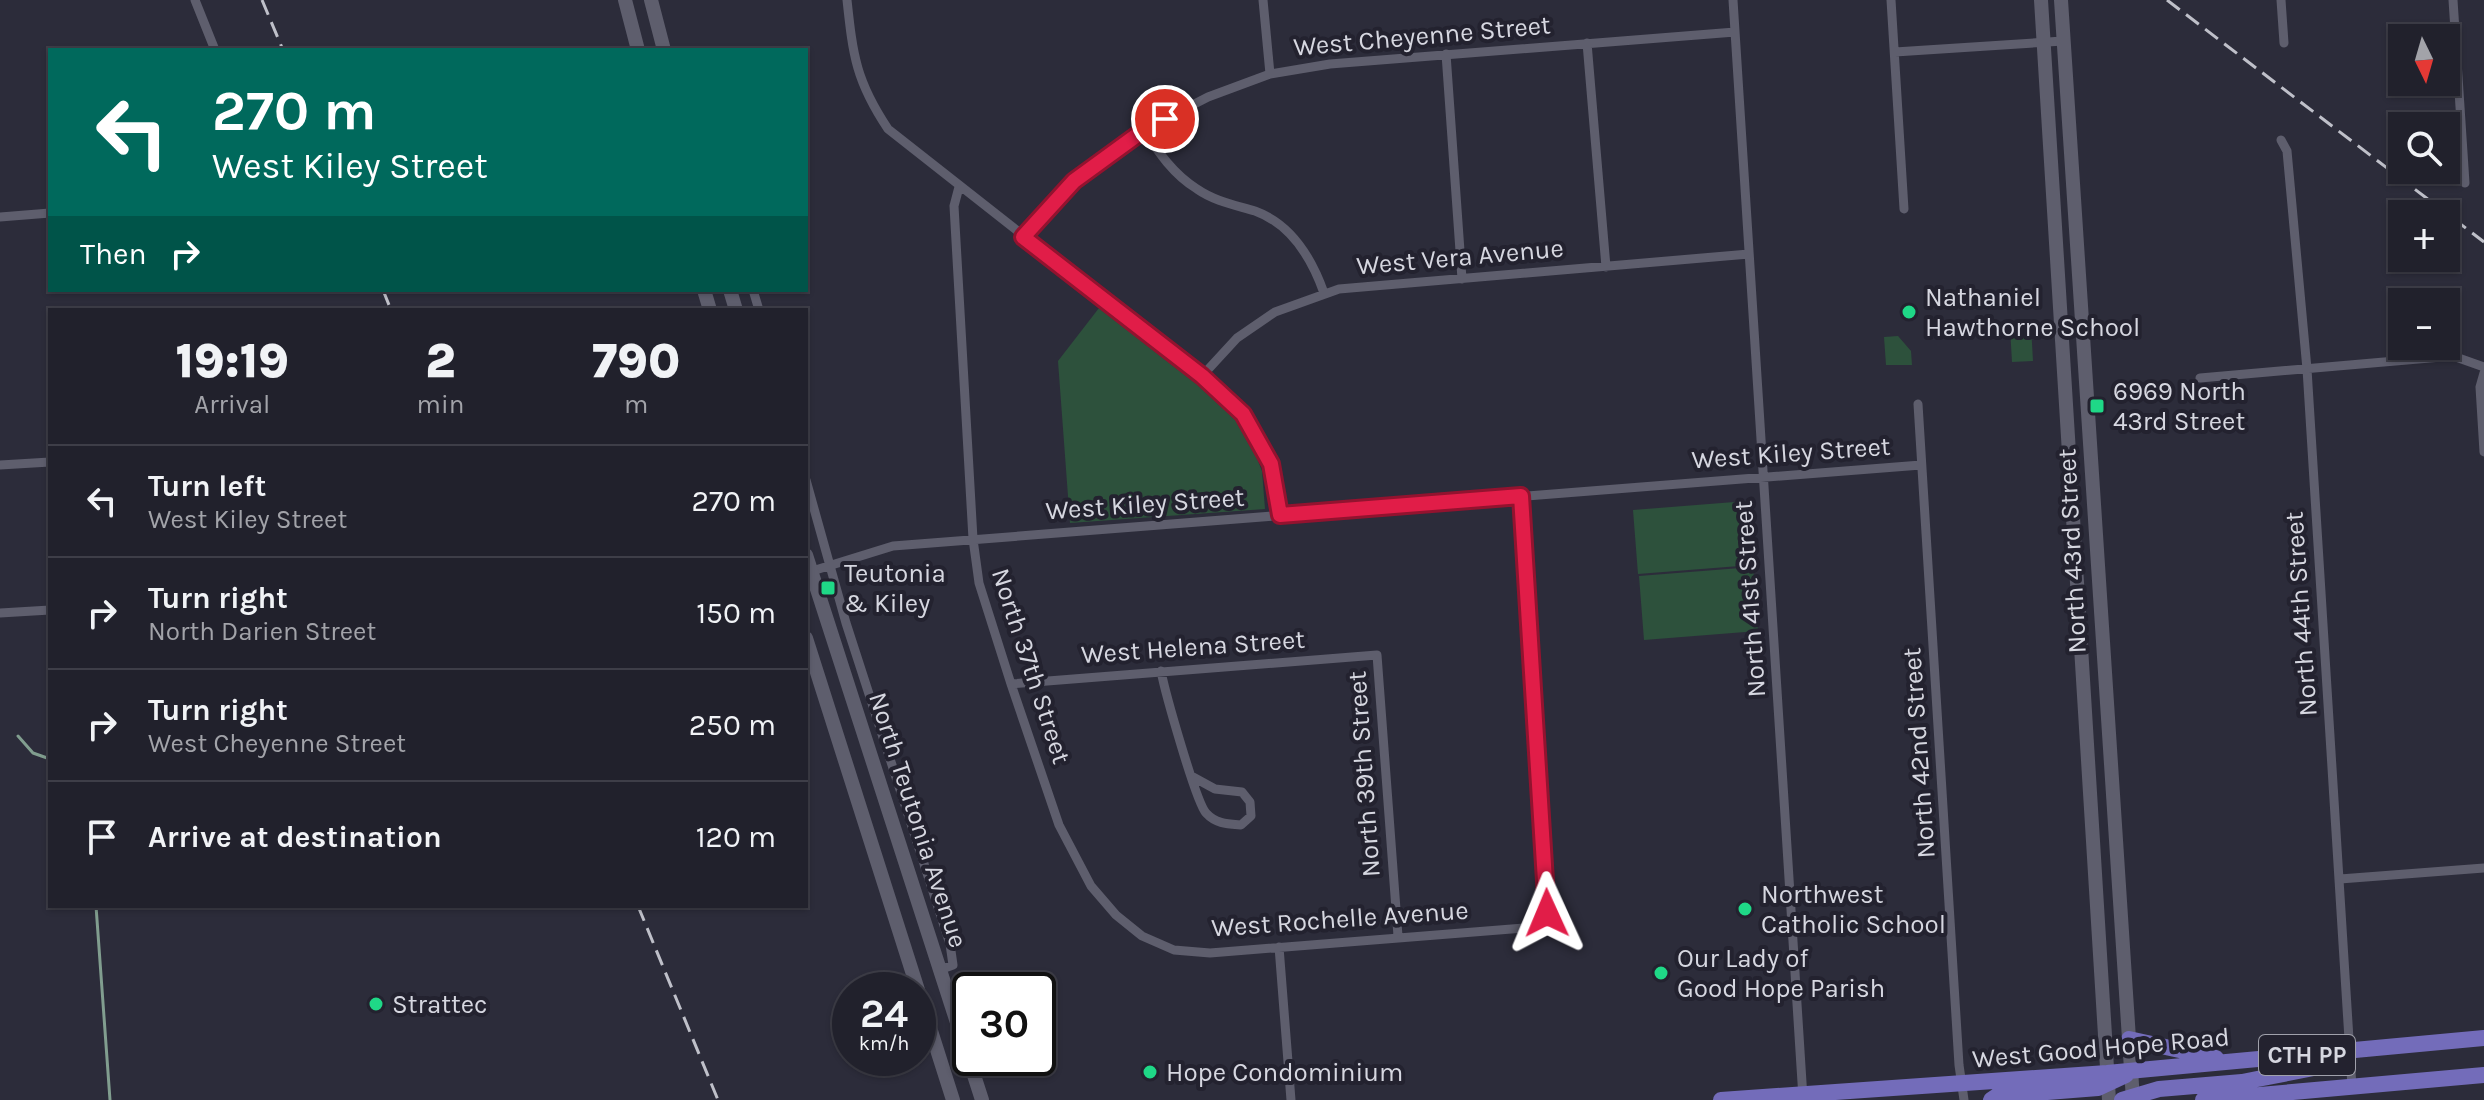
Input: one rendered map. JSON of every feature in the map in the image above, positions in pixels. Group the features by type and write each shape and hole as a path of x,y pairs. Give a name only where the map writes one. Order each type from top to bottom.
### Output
{"main road":[{"path":"625,0 637,48"},
{"path":"651,0 663,48"},
{"name":"North 43rd Street","path":"2041,0 2108,1086"},
{"name":"North 43rd Street","path":"2061,0 2129,1039 2129,1099"},
{"name":"North Teutonia Avenue","path":"808,572 948,967 982,1100"},
{"name":"North Teutonia Avenue","path":"808,644 953,1100"},
{"name":"West Good Hope Road","path":"1721,1100 2108,1086 2130,1071 2484,1038"},
{"path":"2129,1039 2229,1062"},
{"path":"2129,1099 2159,1089 2242,1082 2334,1064 2350,1051"},
{"name":"CTH PP","path":"2203,1100 2484,1075"},
{"path":"1991,1100 1997,1096 2108,1086"}],"street":[{"path":"195,0 214,48"},
{"path":"847,0 854,59 868,99 888,129 1202,376 1243,414 1271,464 1280,515"},
{"path":"1263,0 1270,74"},
{"name":"North 41st Street","path":"1733,0 1802,1097"},
{"path":"1891,0 1904,209"},
{"path":"2281,0 2284,43"},
{"path":"2453,0 2465,183"},
{"name":"West Cheyenne Street","path":"1023,237 1074,181 1144,130 1208,97 1270,74 1330,64 1735,32"},
{"path":"1895,52 2063,41"},
{"path":"1587,43 1606,267"},
{"path":"1446,54 1462,279"},
{"path":"1144,130 1170,168 1198,190 1282,225 1305,252 1324,293"},
{"name":"North 44th Street","path":"2281,140 2287,151 2307,369 2352,1087"},
{"name":"North 37th Street","path":"959,187 954,206 973,539 979,583 1059,825 1091,886 1116,915 1142,936"},
{"path":"0,217 48,213"},
{"name":"West Vera Avenue","path":"1202,376 1237,338 1275,312 1324,293 1368,285 1749,254"},
{"path":"2200,378 2453,356 2484,367"},
{"path":"2484,373 2480,387 2484,452"},
{"name":"North 42nd Street","path":"1918,404 1963,1091"},
{"path":"0,465 48,462"},
{"name":"West Kiley Street","path":"808,572 893,546 1921,465"},
{"name":"North Teutonia Avenue","path":"808,487 950,944 948,967"},
{"name":"West Rochelle Avenue","path":"1142,936 1174,950 1210,953 1524,928 1543,923 1548,901 1521,496"},
{"path":"0,613 48,610"},
{"name":"West Helena Street","path":"1011,684 1377,655"},
{"name":"North 39th Street","path":"1377,655 1398,936"},
{"path":"1161,671 1193,777 1205,813 1223,824 1241,825 1251,816 1250,802 1242,792 1215,789 1193,777"},
{"path":"2340,879 2484,868"},
{"path":"1279,947 1291,1100"}],"green space":[{"path":"1099,308 1227,407 1249,438 1262,471 1265,509 1070,523 1058,361"},
{"path":"2031,326 2033,361 2012,362 2010,328"},
{"path":"1898,336 1911,351 1912,365 1886,365 1884,337"},
{"path":"1747,501 1752,565 1638,574 1633,510"},
{"path":"1753,567 1758,631 1644,640 1639,576"}],"waterway":[{"path":"18,736 33,753 48,758"},
{"path":"96,908 110,1100"}],"railway":[{"path":"262,0 282,48"},
{"path":"2167,0 2484,242"},
{"path":"384,292 390,308"},
{"path":"639,908 718,1100"}],"place":[{"name":"Nathaniel Hawthorne School","path":"1909,312"},
{"name":"6969 North 43rd Street","path":"2097,406"},
{"name":"Teutonia & Kiley","path":"828,588"},
{"name":"Northwest Catholic School","path":"1745,909"},
{"name":"Our Lady of Good Hope Parish","path":"1661,973"},
{"name":"Strattec","path":"376,1004"},
{"name":"Hope Condominium","path":"1150,1072"}],"route":[{"path":"1165,119 1144,130 1074,181 1023,237 1202,376 1243,414 1271,464 1280,515 1521,496 1547,913"}]}
